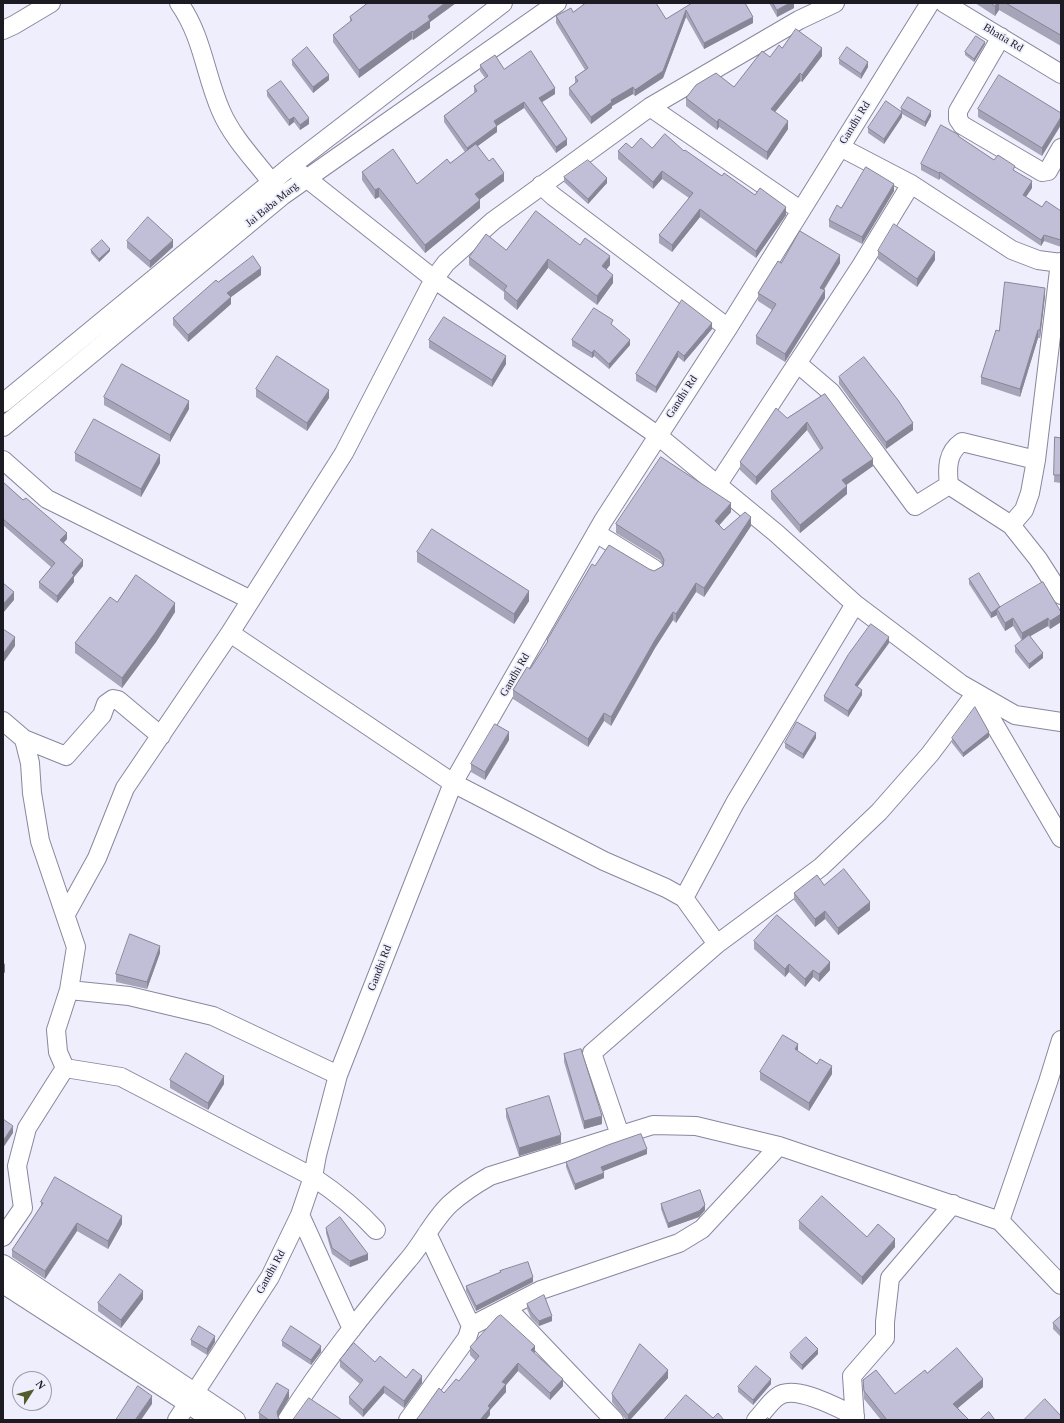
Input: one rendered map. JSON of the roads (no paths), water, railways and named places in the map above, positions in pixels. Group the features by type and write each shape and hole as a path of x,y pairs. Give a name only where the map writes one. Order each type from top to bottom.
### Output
{"street":[{"path":"3,30 51,3"},
{"path":"179,3 196,33 220,110 232,133 277,189"},
{"name":"Jai Baba Marg","path":"3,427 43,381 277,189 291,166 503,3"},
{"name":"Jai Baba Marg","path":"277,189 306,179 557,3"},
{"path":"66,914 97,858 125,788 230,633 344,453 434,279 446,263 493,221 541,184 650,106 799,20 835,3"},
{"name":"Gandhi Rd","path":"177,1420 270,1277 300,1215 313,1177 317,1155 338,1076 453,783 596,533 657,435 728,328 930,3"},
{"name":"Bhatia Rd","path":"944,3 1061,74"},
{"path":"1001,37 958,111 958,119 962,125 1042,172 1048,171 1061,148"},
{"path":"650,106 800,210"},
{"path":"840,147 911,184 1012,250 1038,260 1060,263 1036,460 1030,493 1024,510 1010,525"},
{"path":"291,166 434,279 657,435 776,533 855,604 961,684 1015,715 1061,722"},
{"path":"541,184 553,196 728,328"},
{"path":"718,484 861,266 911,184"},
{"path":"797,363 831,392 915,506 949,485"},
{"name":"Jai Baba Marg","path":"3,403 43,381"},
{"path":"949,485 947,466 955,446 962,442 1036,460"},
{"path":"3,460 47,499 251,600"},
{"path":"949,485 1010,525 1038,559 1061,595"},
{"path":"596,533 654,569"},
{"path":"684,898 735,803 855,604"},
{"path":"230,633 453,783 604,861 666,888 684,898 717,944"},
{"path":"976,693 1061,838"},
{"path":"620,1136 592,1054 717,944 821,867 879,812 930,754 976,693"},
{"path":"3,721 24,739 66,756 102,715 106,704 113,699 118,700 161,736"},
{"path":"24,739 30,763 32,793 40,841 76,947 69,990 56,1030 58,1052 65,1068"},
{"path":"69,990 129,996 213,1016 338,1076"},
{"path":"1000,1221 1061,1040"},
{"path":"65,1068 121,1077 313,1177 340,1195 359,1211 376,1230"},
{"path":"3,1237 23,1208 17,1166 27,1128 65,1068"},
{"path":"287,1420 325,1362 410,1258 449,1204 469,1188 490,1176 652,1125 696,1126 779,1146 1000,1221 1061,1285"},
{"path":"471,1326 541,1290 680,1243 702,1229 779,1146"},
{"path":"855,1418 852,1376 885,1338 885,1322 890,1278 953,1204"},
{"path":"300,1215 352,1329"},
{"path":"408,1420 467,1338 471,1326 427,1233"},
{"path":"3,1264 191,1397 211,1420"},
{"path":"3,1284 191,1397 236,1420"},
{"path":"507,1308 614,1420"},
{"path":"756,1420 778,1396 789,1392 810,1396 855,1418"}]}
